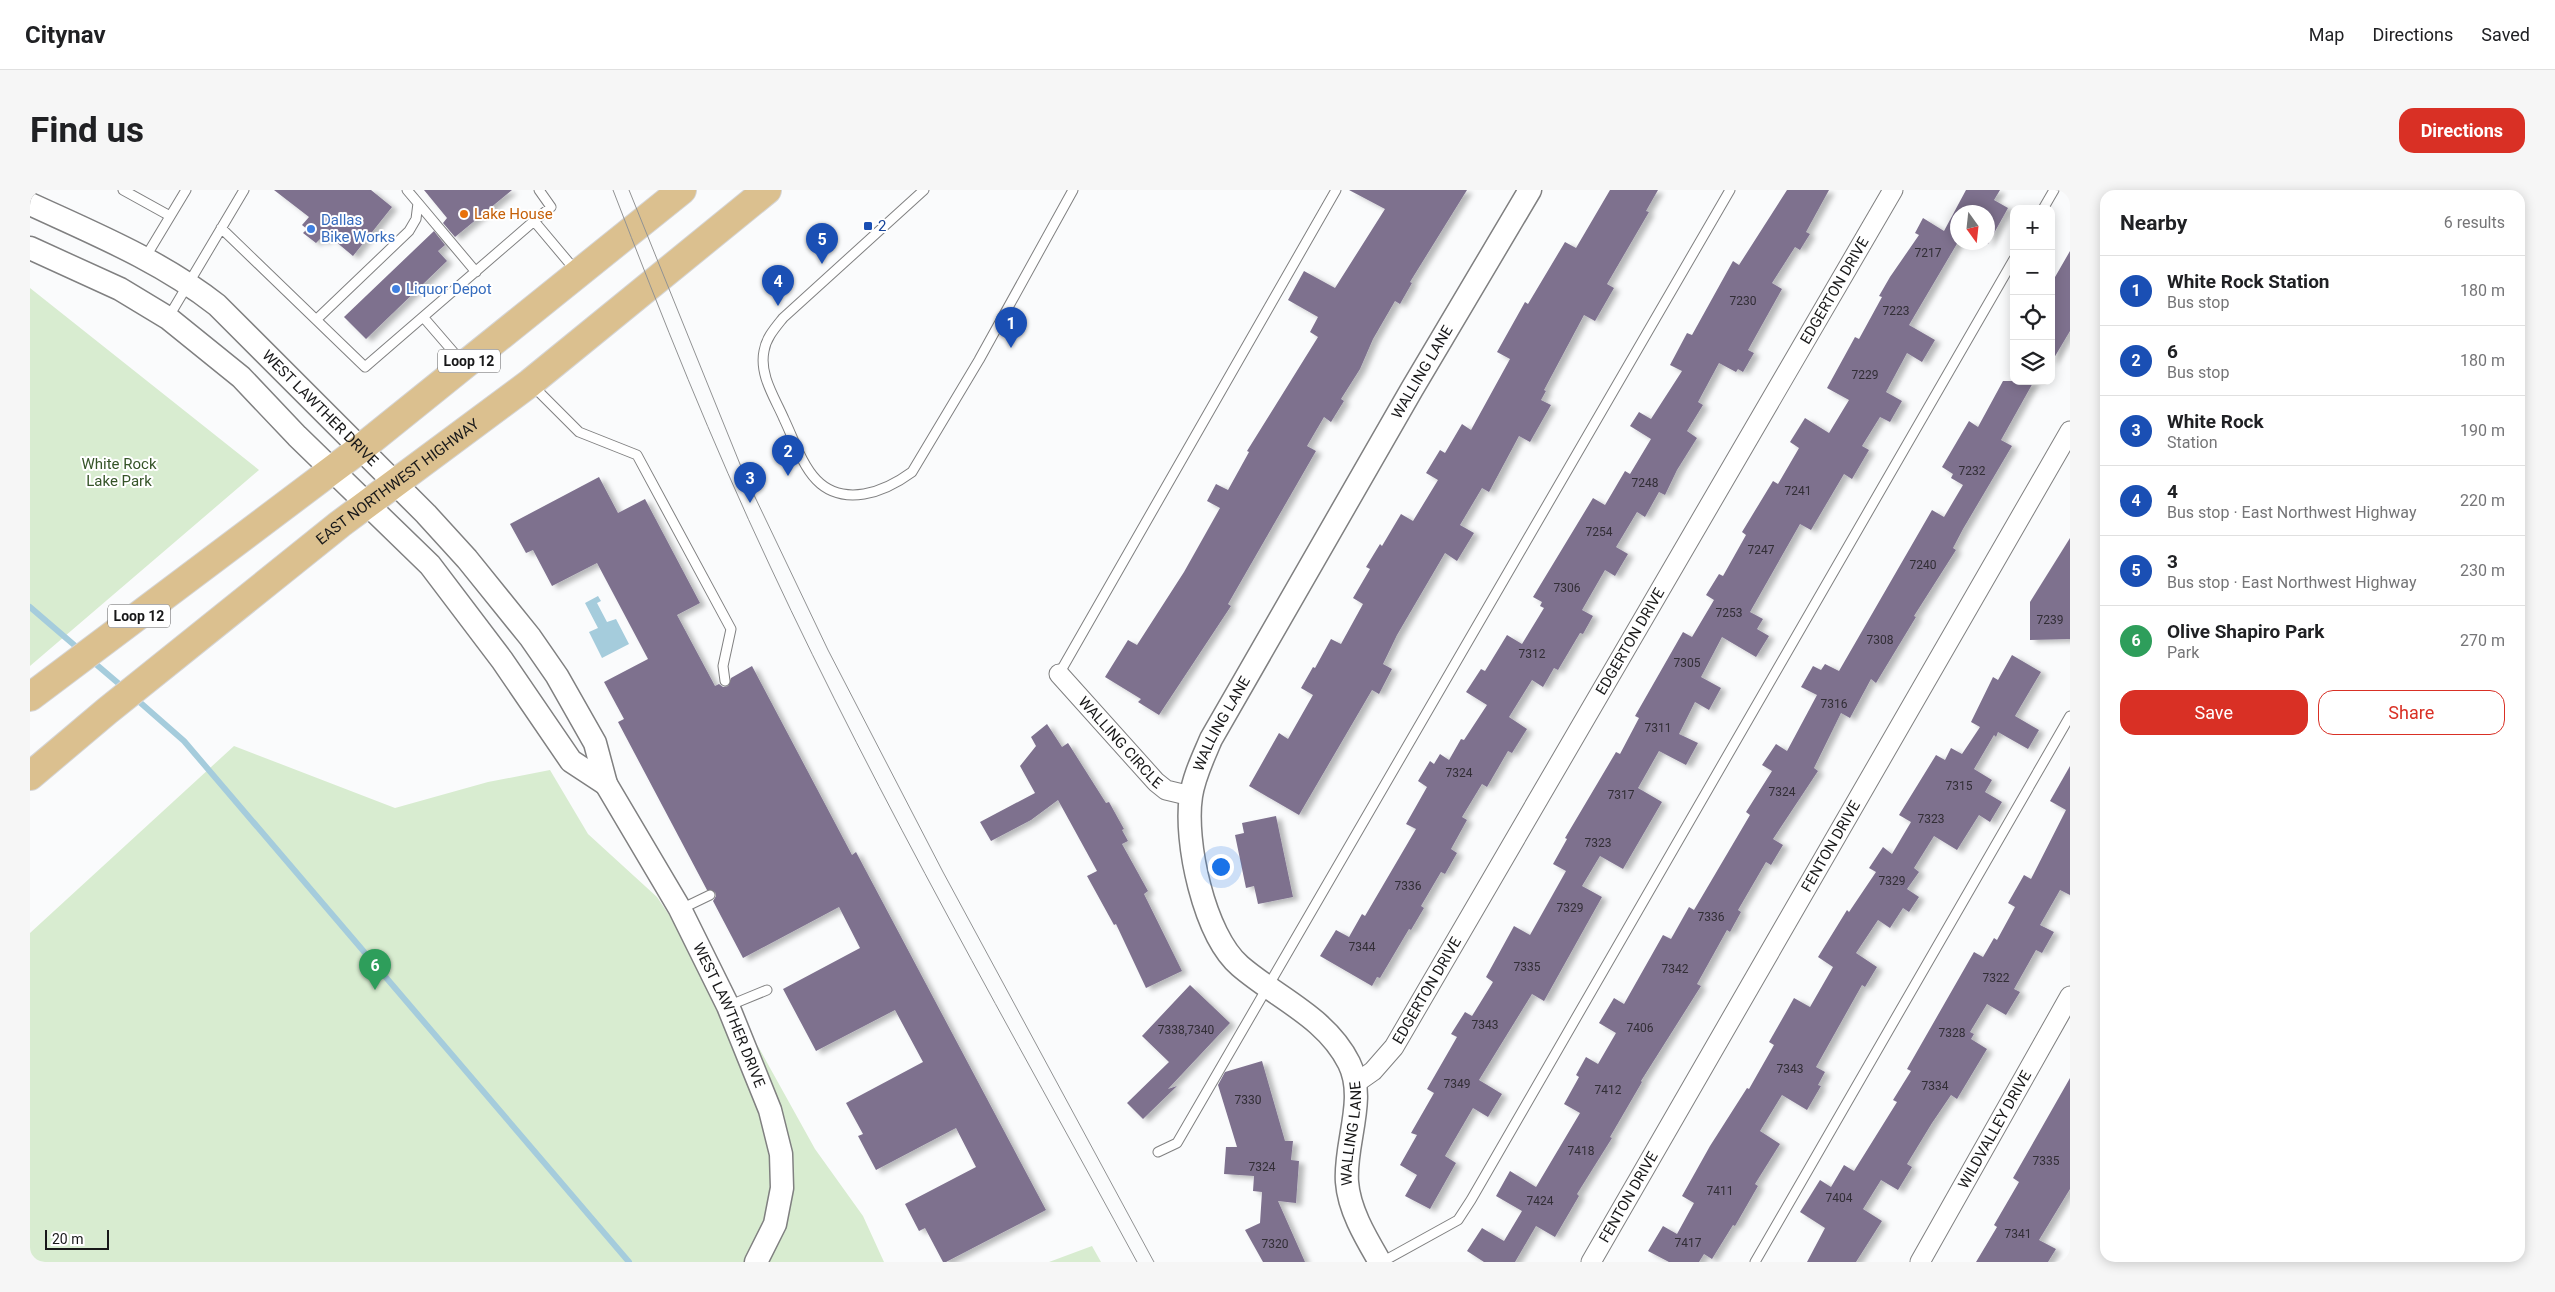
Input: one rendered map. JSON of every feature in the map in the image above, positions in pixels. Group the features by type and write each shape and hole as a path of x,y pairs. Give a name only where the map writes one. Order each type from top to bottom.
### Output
{"main road":[{"name":"Loop 12","path":"30,697 360,449 682,190"},
{"name":"EAST NORTHWEST HIGHWAY","path":"30,776 107,711 282,571 367,504 530,383 767,190"}],"street":[{"name":"WALLING LANE","path":"1381,1262 1364,1235 1347,1184 1347,1156 1356,1084 1350,1063 1332,1037 1299,1007 1268,988 1238,965 1220,940 1198,884 1190,824 1191,796 1196,775 1211,739 1412,389 1530,190"},
{"name":"EDGERTON DRIVE","path":"1356,1084 1373,1071 1394,1047 1893,190"},
{"name":"WEST LAWTHER DRIVE","path":"30,204 145,258 188,283 217,306 396,484 467,559 530,636 557,676 596,743 606,784 680,909 728,1006 770,1110 781,1154 782,1188 775,1224 756,1262"},
{"name":"WEST LAWTHER DRIVE","path":"30,248 120,289 168,318 241,377 332,470 430,565 528,696 571,761 606,784"},
{"name":"FENTON DRIVE","path":"1591,1262 2070,431"},
{"name":"WALLING CIRCLE","path":"1059,674 1156,782 1166,790 1191,796"},
{"path":"528,696 557,676"},
{"name":"WILDVALLEY DRIVE","path":"1920,1262 2070,996"}],"lane":[{"path":"123,190 170,216"},
{"path":"145,258 186,190"},
{"path":"168,318 244,190"},
{"path":"407,190 476,272"},
{"path":"221,228 365,367 551,207 539,190"},
{"path":"924,190 778,323 767,340 764,351 765,375 809,472 825,489 836,493 860,494 889,486 912,472 979,360 1073,190"},
{"path":"1059,674 1336,190"},
{"path":"1158,1152 1177,1143 1730,190"},
{"path":"2045,205 2054,190"},
{"path":"317,319 409,231 416,219 418,203"},
{"path":"534,221 578,274"},
{"path":"1381,1262 1458,1220 1472,1200 2010,266"},
{"path":"424,318 464,364"},
{"path":"530,383 579,432 637,455 662,497 731,629 722,666 725,681"},
{"path":"1754,1262 2070,716"},
{"path":"680,909 710,895"},
{"path":"728,1006 767,990"}],"green space":[{"name":"White Rock Lake Park","path":"30,288 259,470 30,666"},
{"path":"234,746 395,808 488,782 550,770 588,834 657,897 759,1048 815,1149 863,1216 884,1262 30,1262 30,933"},
{"path":"1092,1246 1101,1262 1049,1262"}],"water":[{"path":"598,596 601,601 597,603 607,622 616,619 629,644 602,658 589,632 598,628 585,603"}],"building":[{"path":"274,190 371,190 392,207 353,256 329,236 324,242 320,239 316,243 303,233 307,229 302,225 309,217"},
{"name":"Lake House","path":"424,190 512,190 455,237 443,223 447,218"},
{"path":"1349,190 1467,190 1410,282 1412,283 1400,304 1395,301 1373,339 1360,369 1341,399 1344,401 1331,422 1324,417 1307,446 1316,451 1228,604 1231,606 1159,715 1138,702 1141,699 1105,677 1128,640 1137,645 1184,572 1220,508 1207,501 1216,484 1228,490 1249,452 1247,451 1318,337 1310,332 1318,317 1288,300 1304,271 1335,288 1385,209"},
{"path":"1610,190 1658,190 1646,211 1649,212 1607,284 1614,288 1595,321 1584,315 1544,390 1546,391 1541,400 1551,405 1530,442 1519,436 1489,492 1482,488 1460,525 1474,533 1457,561 1445,553 1397,635 1383,664 1392,669 1379,694 1372,690 1299,815 1249,786 1279,733 1288,739 1313,695 1301,688 1313,667 1315,668 1331,639 1341,644 1363,604 1353,598 1370,569 1366,567 1380,544 1382,546 1401,514 1413,521 1438,480 1426,473 1440,450 1445,453 1462,424 1471,430 1510,359 1497,352 1525,302 1528,304 1565,242 1576,248"},
{"path":"1787,190 1829,190 1806,232 1810,234 1800,250 1795,247 1772,283 1782,289 1748,350 1754,353 1743,372 1738,369 1736,372 1719,363 1698,402 1703,405 1687,431 1697,438 1677,470 1665,495 1659,492 1645,517 1637,512 1616,547 1628,554 1615,576 1605,570 1582,610 1593,616 1583,634 1580,633 1558,670 1554,668 1543,687 1532,680 1509,717 1527,729 1512,753 1508,751 1487,787 1482,784 1462,817 1467,820 1451,849 1457,853 1445,874 1441,872 1421,906 1424,908 1411,930 1409,929 1380,978 1377,977 1372,986 1320,956 1336,930 1349,937 1362,914 1365,916 1416,829 1406,824 1427,787 1418,781 1430,761 1434,764 1440,754 1449,760 1461,739 1464,740 1487,705 1466,692 1481,669 1485,671 1507,635 1522,644 1544,608 1540,606 1542,602 1533,597 1593,498 1605,505 1625,471 1630,474 1651,439 1630,426 1639,412 1651,419 1682,371 1670,365 1687,333 1692,335 1733,261 1739,265"},
{"path":"1966,190 2000,190 1994,200 2008,208 1995,231 1995,205 1958,205"},
{"path":"1923,218 1944,231 1950,220 1950,250 1953,250 1909,325 1935,340 1922,362 1907,353 1886,392 1902,401 1890,422 1880,417 1862,446 1869,450 1852,479 1844,474 1811,530 1800,524 1750,612 1763,619 1757,629 1769,636 1756,657 1722,637 1701,677 1721,688 1709,710 1695,702 1679,734 1698,743 1686,765 1659,751 1638,788 1662,802 1623,869 1600,856 1582,886 1602,897 1544,1001 1532,994 1479,1080 1502,1094 1488,1117 1473,1108 1445,1156 1456,1163 1430,1209 1405,1196 1417,1175 1400,1165 1417,1135 1411,1133 1434,1093 1427,1089 1457,1037 1451,1034 1465,1012 1472,1016 1493,982 1486,977 1514,926 1530,935 1566,871 1553,864 1567,839 1565,838 1616,752 1620,754 1639,718 1635,716 1683,632 1692,637 1714,600 1706,595 1719,574 1723,576 1746,535 1742,532 1773,481 1778,484 1799,448 1790,442 1805,418 1829,433 1849,400 1827,388 1855,337 1859,339 1882,297 1879,296 1890,277 1919,235 1915,233"},
{"name":"Liquor Depot","path":"434,231 445,245 438,251 447,261 366,339 344,317"},
{"path":"2070,251 2070,331 2055,356 2055,295 2055,277"},
{"path":"2003,381 2010,381 2010,385 2032,385 2001,440 2012,446 1963,529 1953,548 1956,550 1914,616 1916,617 1876,683 1871,679 1850,718 1841,713 1814,768 1818,771 1773,839 1783,845 1771,865 1766,862 1738,910 1741,912 1730,932 1727,930 1697,984 1701,986 1641,1081 1610,1137 1612,1138 1577,1194 1579,1196 1555,1237 1536,1226 1515,1262 1484,1262 1467,1251 1482,1228 1504,1241 1522,1211 1496,1196 1510,1171 1536,1187 1580,1113 1564,1104 1579,1077 1576,1075 1586,1057 1598,1064 1616,1033 1599,1023 1614,998 1624,1004 1663,935 1671,939 1689,907 1694,910 1750,815 1746,812 1772,771 1762,765 1776,744 1787,751 1817,695 1801,687 1813,666 1821,670 1825,664 1839,671 1932,510 1944,517 1963,485 1951,478 1953,474 1942,467 1969,421 1978,427"},
{"path":"599,477 618,513 645,499 700,603 677,615 715,686 719,684 723,687 728,686 731,678 752,666 852,855 856,852 1046,1210 943,1262 925,1228 919,1231 905,1204 976,1167 956,1128 876,1170 858,1136 863,1134 846,1103 923,1062 895,1010 816,1051 783,989 860,948 839,907 743,958 713,901 716,896 715,892 707,890 618,722 624,719 604,682 648,659 597,563 552,586 533,550 526,553 510,524"},
{"path":"2070,538 2070,639 2030,640 2030,602"},
{"path":"2012,655 2041,672 2015,716 2039,730 2028,749 1998,732 1996,737 1994,735 1974,769 1992,780 1985,792 2002,802 1990,822 1979,815 1957,850 1934,836 1914,868 1919,872 1907,889 1919,897 1909,912 1903,908 1890,928 1878,920 1856,953 1877,967 1865,987 1862,985 1816,1067 1825,1072 1818,1085 1821,1086 1807,1110 1782,1095 1760,1131 1780,1144 1755,1184 1758,1186 1735,1226 1733,1225 1712,1259 1704,1254 1699,1262 1669,1262 1648,1251 1663,1226 1677,1234 1694,1203 1682,1196 1710,1146 1747,1088 1749,1089 1774,1045 1769,1042 1794,998 1810,1007 1833,967 1818,957 1847,910 1849,912 1876,872 1869,868 1883,847 1892,854 1911,822 1899,815 1936,755 1945,760 1951,748 1962,754 1980,727 1971,722 1993,677 1998,680"},
{"path":"1047,724 1062,747 1068,743 1106,803 1109,802 1124,829 1122,830 1128,841 1122,844 1148,891 1144,894 1182,971 1146,988 1116,924 1114,925 1087,876 1097,871 1058,800 1031,820 991,841 980,822 1035,793 1020,766 1036,746 1031,737"},
{"path":"2070,766 2070,895 2060,890 2040,925 2054,932 2042,953 2036,950 2014,989 2020,992 2006,1015 1987,1004 1970,1032 1974,1034 1971,1039 1987,1049 1957,1099 1951,1095 1932,1123 1907,1164 1912,1167 1898,1190 1881,1180 1863,1209 1882,1221 1856,1262 1807,1262 1825,1228 1800,1212 1820,1180 1831,1187 1844,1165 1854,1171 1897,1102 1893,1100 1911,1071 1907,1069 1974,952 1983,957 1994,938 1997,940 2015,907 2008,903 2024,875 2031,879 2066,810 2050,801"},
{"path":"1276,816 1293,897 1258,904 1254,886 1246,888 1235,835 1244,833 1242,823"},
{"path":"1190,985 1230,1023 1168,1089 1177,1086 1143,1119 1127,1103 1169,1062 1142,1036"},
{"path":"1262,1061 1285,1141 1293,1141 1291,1160 1299,1161 1296,1203 1278,1201 1305,1262 1263,1262 1245,1230 1260,1223 1262,1192 1253,1191 1254,1176 1224,1174 1226,1147 1237,1147 1218,1085 1225,1072"},
{"path":"2070,1078 2070,1189 2039,1240 2056,1249 2048,1262 1976,1262 1997,1227 1994,1225 2019,1182 2013,1178"}],"waterway":[{"path":"30,607 80,650"},
{"path":"91,660 125,689"},
{"path":"135,698 184,741 629,1262"}],"tram line":[{"path":"613,190 708,426 770,566 813,655 948,917 1137,1262"},
{"path":"629,190 744,474 828,650 943,872 1154,1262"}],"place":[{"name":"Lake House","path":"464,214"},
{"name":"2","path":"868,226"},
{"name":"Dallas Bike Works","path":"311,229"},
{"name":"3","path":"822,264"},
{"name":"Liquor Depot","path":"396,289"},
{"name":"4","path":"778,306"},
{"name":"White Rock Station","path":"1011,348"},
{"name":"6","path":"788,476"},
{"name":"White Rock","path":"750,503"},
{"name":"Olive Shapiro Park","path":"375,990"}]}
